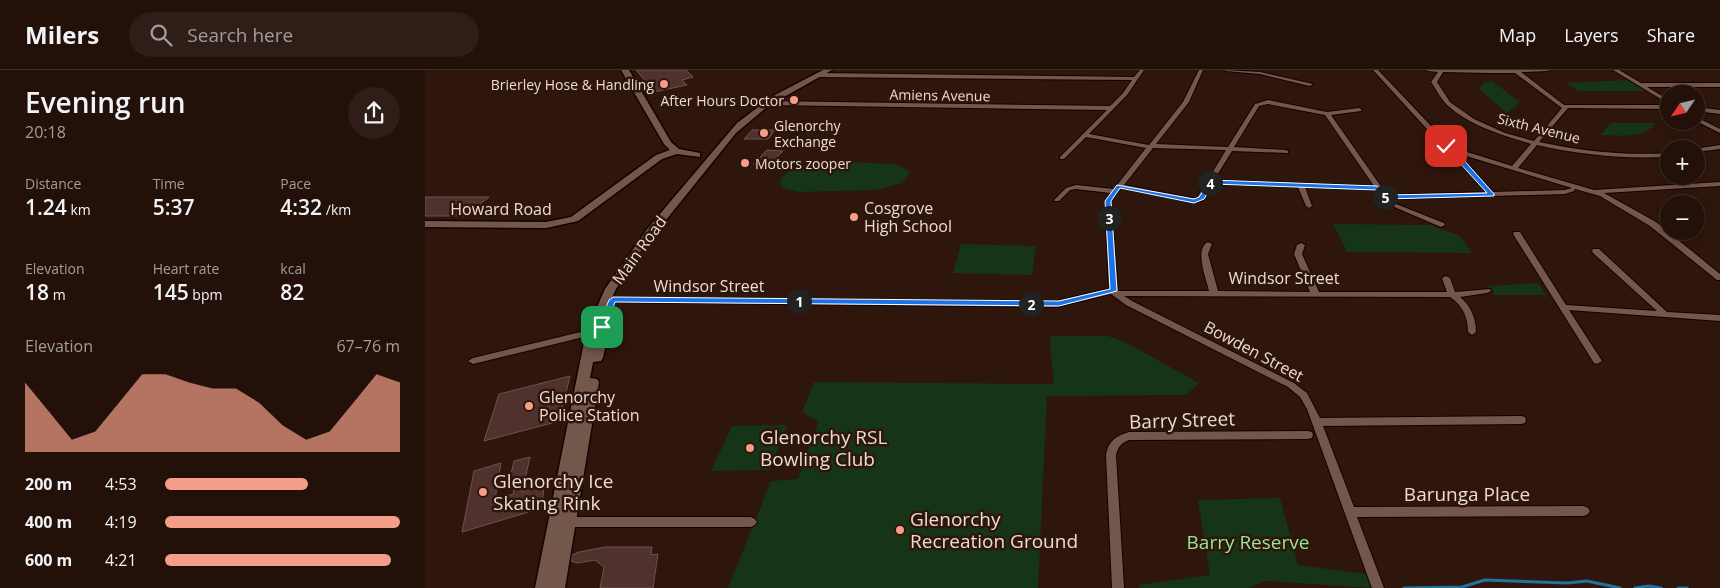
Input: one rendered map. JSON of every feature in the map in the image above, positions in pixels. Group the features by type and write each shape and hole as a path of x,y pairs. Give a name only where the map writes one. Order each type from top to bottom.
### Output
{"main road":[{"path":"625,70 671,149 697,155 717,155"},
{"name":"Main Road","path":"544,588 562,522 597,331 608,300 645,247 717,155 748,122 770,104 823,74 834,70"},
{"name":"Howard Road","path":"425,224 547,225 566,222 581,215 671,149"},
{"name":"Main Road","path":"556,588 562,522"}],"street":[{"path":"1062,158 1125,94 1142,70"},
{"path":"1114,292 1108,201 1186,102 1201,70"},
{"path":"1226,70 1261,72 1310,84"},
{"path":"1375,70 1449,148 1596,192 1653,224 1720,278"},
{"path":"1429,70 1517,72 1548,70"},
{"path":"1615,70 1660,97"},
{"name":"Sixth Avenue","path":"1441,71 1435,79 1435,84 1457,111 1488,128 1537,143 1603,154 1643,157 1660,156"},
{"path":"1517,72 1565,106 1660,107"},
{"path":"823,74 1136,79"},
{"path":"1641,85 1720,85"},
{"path":"1057,200 1068,189 1076,187 1117,189 1194,201 1202,198 1257,105 1263,102 1327,114 1359,110"},
{"name":"Amiens Avenue","path":"770,104 1111,108"},
{"path":"1515,168 1565,110 1565,106"},
{"path":"1705,110 1720,112"},
{"path":"1327,114 1385,197 1394,205 1441,225"},
{"path":"1705,124 1720,131"},
{"path":"1086,135 1151,146 1286,152"},
{"path":"1705,149 1720,147"},
{"path":"1462,153 1459,156 1460,160 1492,195"},
{"path":"1211,182 1377,188"},
{"path":"1596,192 1720,184"},
{"path":"1301,185 1309,206"},
{"path":"1385,197 1492,195 1565,192 1572,190"},
{"path":"1517,234 1597,360"},
{"path":"1208,244 1204,254 1214,292"},
{"path":"1301,245 1298,254 1315,293"},
{"path":"1596,250 1666,315"},
{"path":"1446,278 1452,295 1460,299 1467,310 1472,324 1472,332"},
{"name":"Windsor Street","path":"608,300 1055,304 1114,292 1452,295 1487,291"},
{"name":"Bowden Street","path":"1114,292 1122,300 1294,387 1307,398 1378,588"},
{"path":"1143,310 1142,300 1149,293"},
{"path":"1563,307 1720,318"},
{"path":"473,361 597,331"},
{"path":"1317,422 1521,420"},
{"name":"Barry Street","path":"1118,588 1111,456 1113,446 1119,440 1129,436 1308,435"},
{"name":"Barunga Place","path":"1350,512 1583,511"},
{"path":"562,522 751,522"}],"green space":[{"path":"1627,80 1645,91 1579,91 1566,83"},
{"path":"1492,81 1520,102 1507,113 1479,89 1484,83"},
{"path":"1610,123 1656,123 1651,128 1638,134 1623,136 1601,135"},
{"path":"823,161 895,164 908,170 909,174 903,183 876,190 798,192 783,188 780,184 780,179 792,168"},
{"path":"1333,224 1430,225 1460,236 1472,253 1347,252"},
{"path":"961,244 1036,246 1032,275 953,273"},
{"path":"1538,283 1546,295 1494,295 1492,289 1487,286"},
{"name":"Glenorchy Recreation Ground","path":"1051,336 1108,336 1125,342 1199,383 1186,395 1047,396 1038,588 728,588 771,481 798,479 818,423 802,412 814,382 1054,384"},
{"name":"Glenorchy RSL Bowling Club","path":"787,425 770,470 711,471 732,426"},
{"name":"Barry Reserve","path":"1280,498 1298,565 1366,574 1371,588 1265,581 1249,588 1139,588 1139,585 1210,575 1198,500"}],"building":[{"path":"636,70 686,70 693,77 682,80 687,85 649,93 641,83 646,82"},
{"name":"Glenorchy Exchange","path":"752,130 775,130 768,139 744,139"},
{"path":"767,150 783,151 768,166 754,165 756,164 753,164"},
{"path":"425,197 489,197 465,216 425,216"},
{"name":"Glenorchy Police Station","path":"570,376 560,418 552,423 484,441 499,394"},
{"name":"Glenorchy Ice Skating Rink","path":"530,457 522,492 544,485 542,508 462,532 474,471 501,463 494,505 503,507 506,496 513,494 516,481 509,482 514,461"},
{"path":"605,547 652,547 651,555 658,554 653,588 600,588 604,567 595,560 578,563 571,561 572,555 579,552"}],"waterway":[{"path":"1404,588 1462,587 1485,580 1567,583 1587,581 1620,588"},
{"path":"1635,588 1649,586 1661,588"},
{"path":"1678,588 1687,588"}],"place":[{"name":"Brierley Hose & Handling","path":"664,84"},
{"name":"After Hours Doctor","path":"794,100"},
{"name":"Glenorchy Exchange","path":"764,133"},
{"name":"Motors zooper","path":"745,163"},
{"name":"Cosgrove High School","path":"854,217"},
{"name":"Glenorchy Police Station","path":"529,406"},
{"name":"Glenorchy RSL Bowling Club","path":"750,448"},
{"name":"Glenorchy Ice Skating Rink","path":"483,492"},
{"name":"Glenorchy Recreation Ground","path":"900,530"}],"route":[{"path":"602,327 613,300 1059,304 1113,291 1108,201 1119,186 1194,201 1202,198 1211,182 1377,188 1385,197 1492,195 1460,160 1459,156 1462,153 1446,146"}]}
